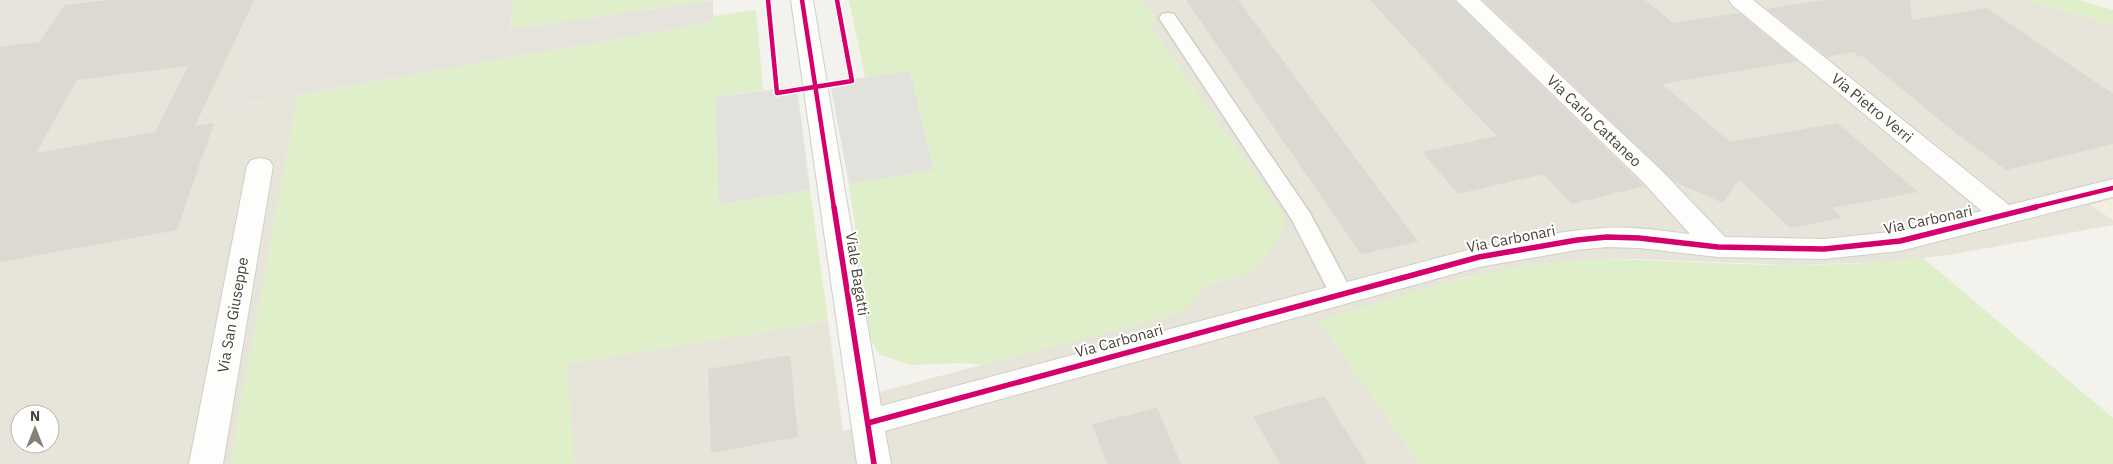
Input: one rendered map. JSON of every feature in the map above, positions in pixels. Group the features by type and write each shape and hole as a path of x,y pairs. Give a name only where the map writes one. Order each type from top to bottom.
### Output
{"street":[{"name":"Viale Bagatti","path":"802,0 874,464"},
{"name":"Via Carlo Cattaneo","path":"1466,0 1652,177 1718,246"},
{"name":"Via Pietro Verri","path":"1740,0 2004,215"},
{"name":"Via San Giuseppe","path":"206,464 260,166"},
{"name":"Via Carbonari","path":"868,423 1478,257 1577,240 1606,237 1639,238 1718,246 1824,249 1900,241 2113,188"}],"lane":[{"path":"1168,18 1302,218 1341,294"}],"shaded area":[{"path":"0,0 101,0 50,6 0,77"},
{"path":"101,0 256,0 229,107 298,95 230,464 0,464 0,77 50,6"},
{"path":"256,0 514,0 510,29 713,0 713,22 228,107"},
{"path":"1142,0 2027,0 2113,25 2113,199 2091,205 2113,220 2113,225 1949,255 1886,262 1791,265 1637,259 1581,260 1525,266 1462,278 1319,321 1420,464 874,464 864,396 1179,313 1189,307 1206,286 1243,275 1149,24 1157,19"},
{"path":"910,71 934,170 849,184 830,82"},
{"path":"797,86 810,190 719,204 715,97"},
{"path":"2113,199 2113,220 2091,205"},
{"path":"828,321 843,431 742,464 574,464 567,364"},
{"path":"868,423 874,464 742,464 843,431"}],"green space":[{"path":"514,0 711,0 510,29"},
{"path":"849,0 1142,0 1158,19 1149,24 1282,211 1285,225 1278,240 1256,268 1243,275 1206,286 1189,308 1179,313 983,365 961,363 909,365 879,354 871,340 849,184 934,170 910,72 865,77"},
{"path":"2027,0 2080,0 2113,10 2113,25"},
{"path":"756,10 763,90 715,97 719,204 810,190 828,321 568,364 574,464 230,464 298,95 712,22 713,16"},
{"path":"1923,258 2113,418 2113,464 1420,464 1319,321 1449,282 1482,274 1549,263 1609,260 1807,265"}],"building":[{"path":"109,0 254,0 195,126 214,123 177,230 0,262 0,47 39,42 65,5","holes":["188,66 155,132 36,153 77,80"]},
{"path":"1186,0 1238,0 1418,242 1361,254"},
{"path":"1370,0 1454,0 1644,186 1572,204 1543,174 1458,194 1422,152 1497,136 1437,74"},
{"path":"1483,0 1645,0 1673,23 1739,13 1798,61 1662,84 1730,142 1837,123 1918,192 1832,208 1842,218 1790,228 1739,179 1723,203 1675,182"},
{"path":"1824,0 1910,0 1912,20 1987,8 2113,94 2113,144 2006,170 1953,131 1862,56 1859,57 1854,52 1827,57 1767,9"},
{"path":"790,355 798,437 711,453 708,369"},
{"path":"1324,396 1367,464 1280,464 1253,416"},
{"path":"1157,408 1181,464 1107,464 1092,424"}],"cycle path":[{"path":"768,0 777,93 852,81 837,0"},
{"path":"802,0 874,464"},
{"path":"868,423 1479,257 1577,240 1607,237 1639,238 1718,247 1824,249 1900,241 2113,188"}]}
